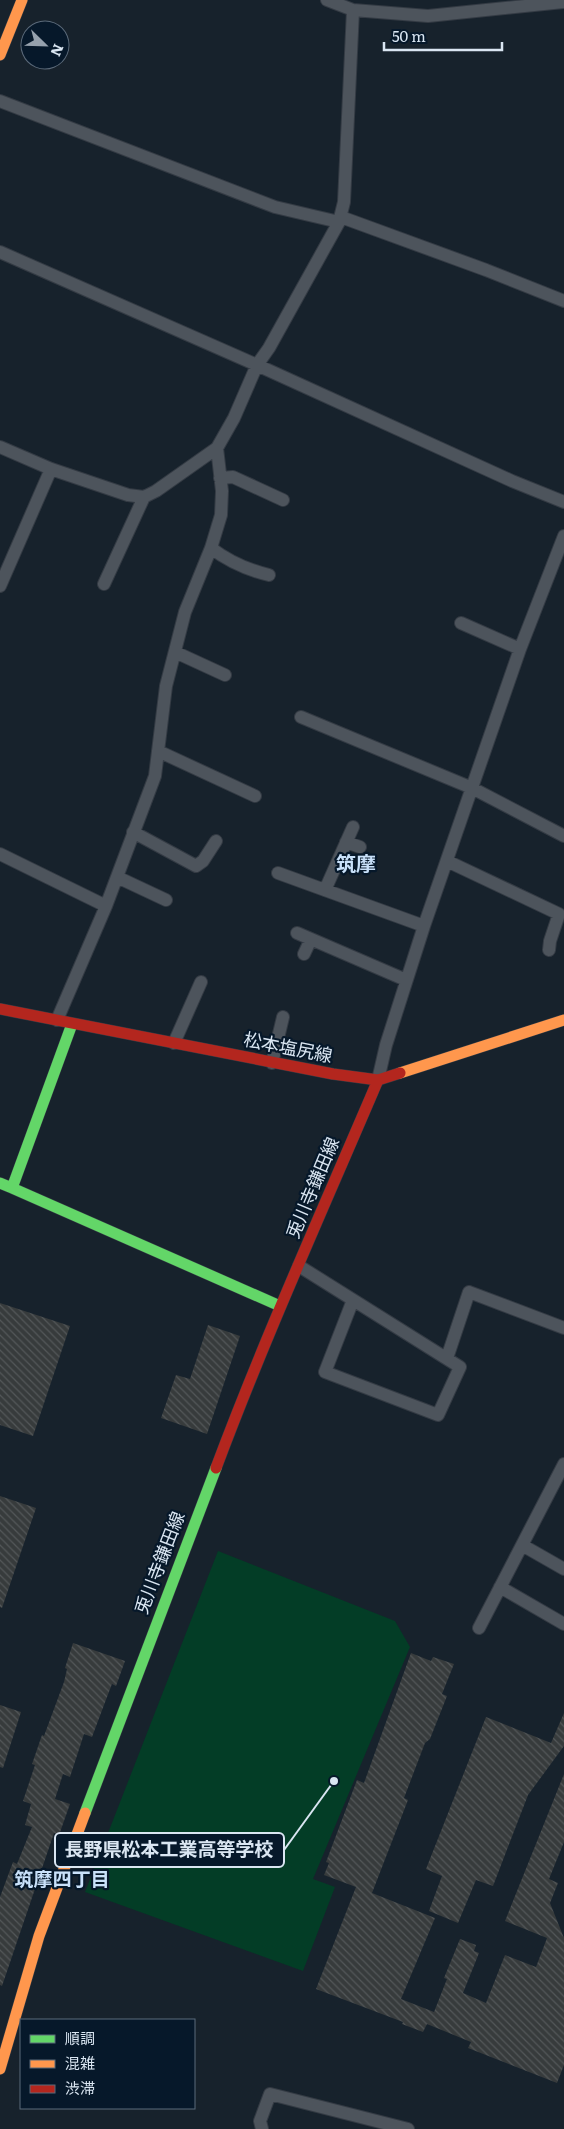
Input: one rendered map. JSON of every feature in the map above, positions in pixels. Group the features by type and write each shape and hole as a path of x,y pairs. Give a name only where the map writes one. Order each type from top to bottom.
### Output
{"main road":[{"path":"0,55 22,0"},
{"name":"松本塩尻線","path":"0,1009 272,1063 378,1080 564,1020"},
{"path":"12,1188 72,1024"},
{"name":"兎川寺鎌田線","path":"0,2069 39,1936 214,1472 280,1306 300,1266 378,1080"},
{"path":"0,1183 280,1306"}],"street":[{"path":"327,0 353,10 428,16 564,2"},
{"path":"0,447 51,469 128,495 144,497 156,491 217,448 234,418 257,365 269,348 340,219 344,202 353,10"},
{"path":"0,101 275,207 340,219 486,270 564,301"},
{"path":"0,252 257,365 512,481 564,502"},
{"path":"58,1020 118,877 154,776 166,686 174,652 186,612 211,548 221,515 217,448"},
{"path":"0,586 51,469"},
{"path":"220,478 233,477 283,500"},
{"path":"104,584 144,497"},
{"path":"378,1080 406,980 424,926 520,649 564,536"},
{"path":"211,548 221,556 253,571 269,575"},
{"path":"461,624 520,649"},
{"path":"174,652 225,676"},
{"path":"301,717 472,788 564,836"},
{"path":"158,752 255,796"},
{"path":"325,890 353,827"},
{"path":"133,832 196,866 203,862 216,841"},
{"path":"346,842 360,848"},
{"path":"0,854 106,906"},
{"path":"447,861 559,914 549,950"},
{"path":"278,873 424,926"},
{"path":"118,877 166,900"},
{"path":"297,932 406,980"},
{"path":"304,954 311,939"},
{"path":"174,1044 201,982"},
{"path":"272,1063 284,1017"},
{"path":"300,1266 460,1367 438,1415 324,1372 353,1300"},
{"path":"447,1358 469,1292 564,1328"},
{"path":"479,1628 564,1464"},
{"path":"522,1545 564,1569"},
{"path":"500,1587 564,1624"},
{"path":"262,2129 260,2121 270,2094 408,2129"}],"green space":[{"path":"218,1551 395,1621 410,1647 313,1879 335,1887 303,1971 85,1892"}],"building":[{"path":"0,1303 70,1326 33,1436 0,1425"},
{"path":"208,1325 240,1336 207,1434 161,1418 176,1375 190,1379"},
{"path":"0,1496 36,1508 2,1608 0,1607"},
{"path":"73,1643 125,1661 116,1686 112,1684 92,1737 84,1734 70,1777 63,1774 55,1799 70,1804 59,1835 54,1833 2,1986 0,1985 0,1897 13,1862 17,1864 32,1827 25,1825 31,1804 23,1801 35,1765 32,1764 64,1682 67,1669 65,1668"},
{"path":"411,1653 431,1661 433,1657 454,1664 442,1694 447,1696 430,1739 425,1743 404,1798 408,1800 372,1893 435,1918 401,1999 434,2012 447,1979 444,1978 460,1939 476,1945 474,1951 479,1953 463,1993 486,2003 505,1955 536,1967 547,1938 505,1921 564,1774 564,1842 549,1879 558,1883 550,1903 564,1938 564,2065 557,2083 468,2048 471,2042 427,2024 423,2032 402,2024 403,2022 316,1989 356,1887 324,1875 329,1863 326,1862 357,1780 364,1783"},
{"path":"0,1705 21,1712 3,1768 0,1767"},
{"path":"564,1713 564,1746 528,1795 493,1886 476,1880 458,1923 429,1911 442,1876 426,1869 486,1717 551,1743"}],"traffic: fast":[{"path":"0,1183 12,1188 72,1024"},
{"path":"12,1188 280,1306"},
{"path":"85,1813 216,1468"}],"traffic: slow":[{"path":"0,55 22,0"},
{"path":"400,1073 564,1020"},
{"path":"0,2069 39,1936 85,1813"}],"traffic: jam":[{"path":"0,1009 333,1074 378,1080 400,1073"},
{"path":"216,1468 274,1322 378,1080"}],"place":[{"name":"長野県松本工業高等学校","path":"334,1781"}],"district":[{"name":"筑摩","path":"356,864"},
{"name":"筑摩四丁目","path":"62,1879"}]}
